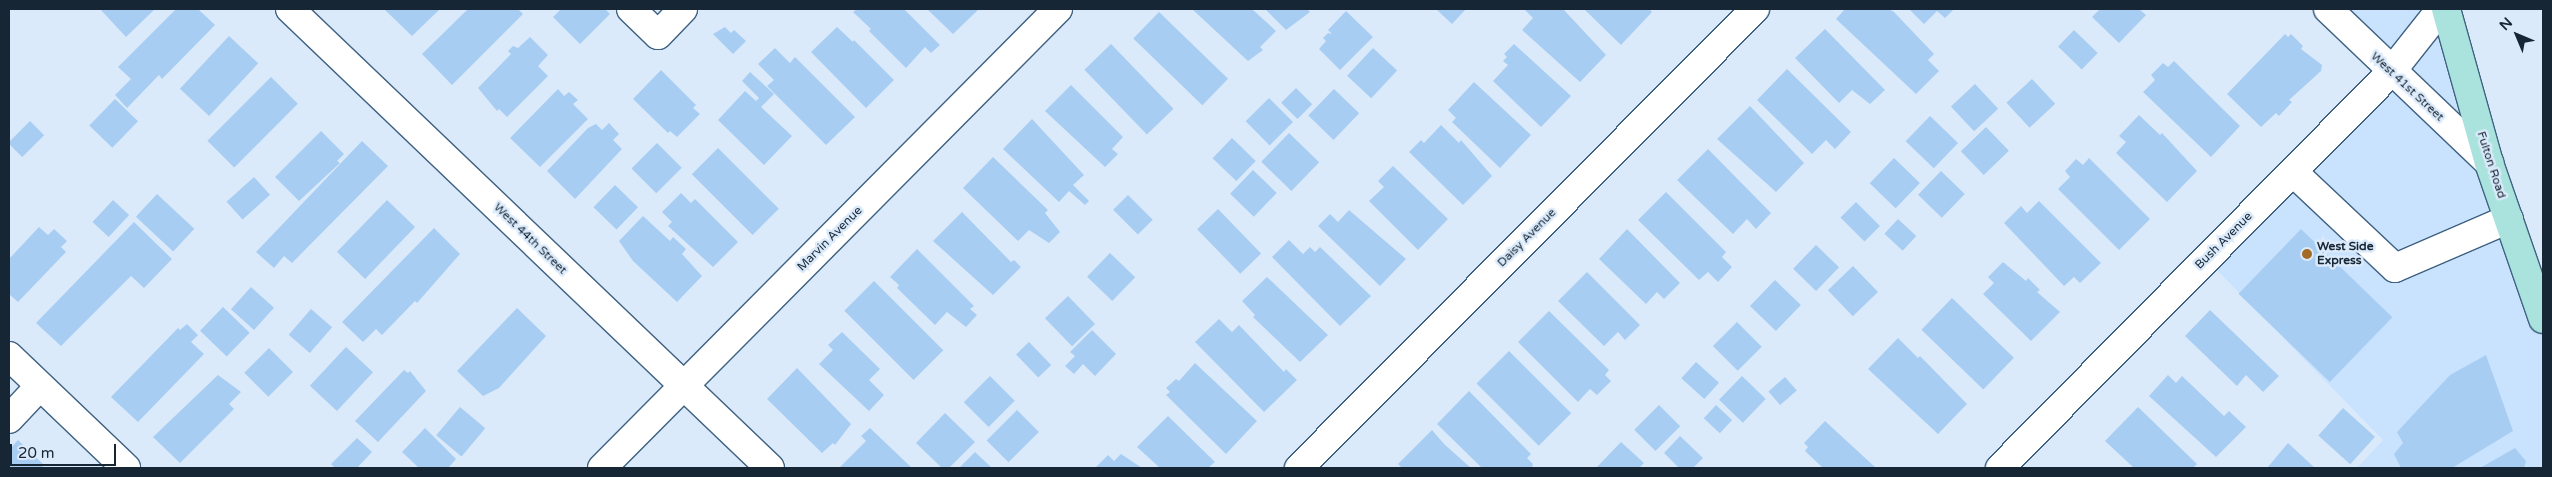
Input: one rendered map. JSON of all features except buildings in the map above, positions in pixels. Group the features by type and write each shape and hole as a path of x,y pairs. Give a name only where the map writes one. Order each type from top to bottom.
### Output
{"main road":[{"name":"Fulton Road","path":"2446,9 2489,163 2543,319"}],"street":[{"name":"West 44th Street","path":"290,9 770,468"},
{"path":"631,9 658,35 683,9"},
{"name":"Marvin Avenue","path":"602,468 1058,9"},
{"name":"Daisy Avenue","path":"1300,468 1755,9"},
{"name":"West 41st Street","path":"2328,9 2391,72 2489,163"},
{"name":"Bush Avenue","path":"2000,468 2391,72 2441,9"},
{"path":"2293,172 2395,268 2509,219"},
{"path":"9,356 126,468"},
{"path":"9,419 40,386"}],"shaded area":[{"path":"2328,9 2446,9 2543,319 2543,468 2357,468 2383,440 2206,259 2390,72"}],"place":[{"name":"West Side Express","path":"2307,254"}]}
